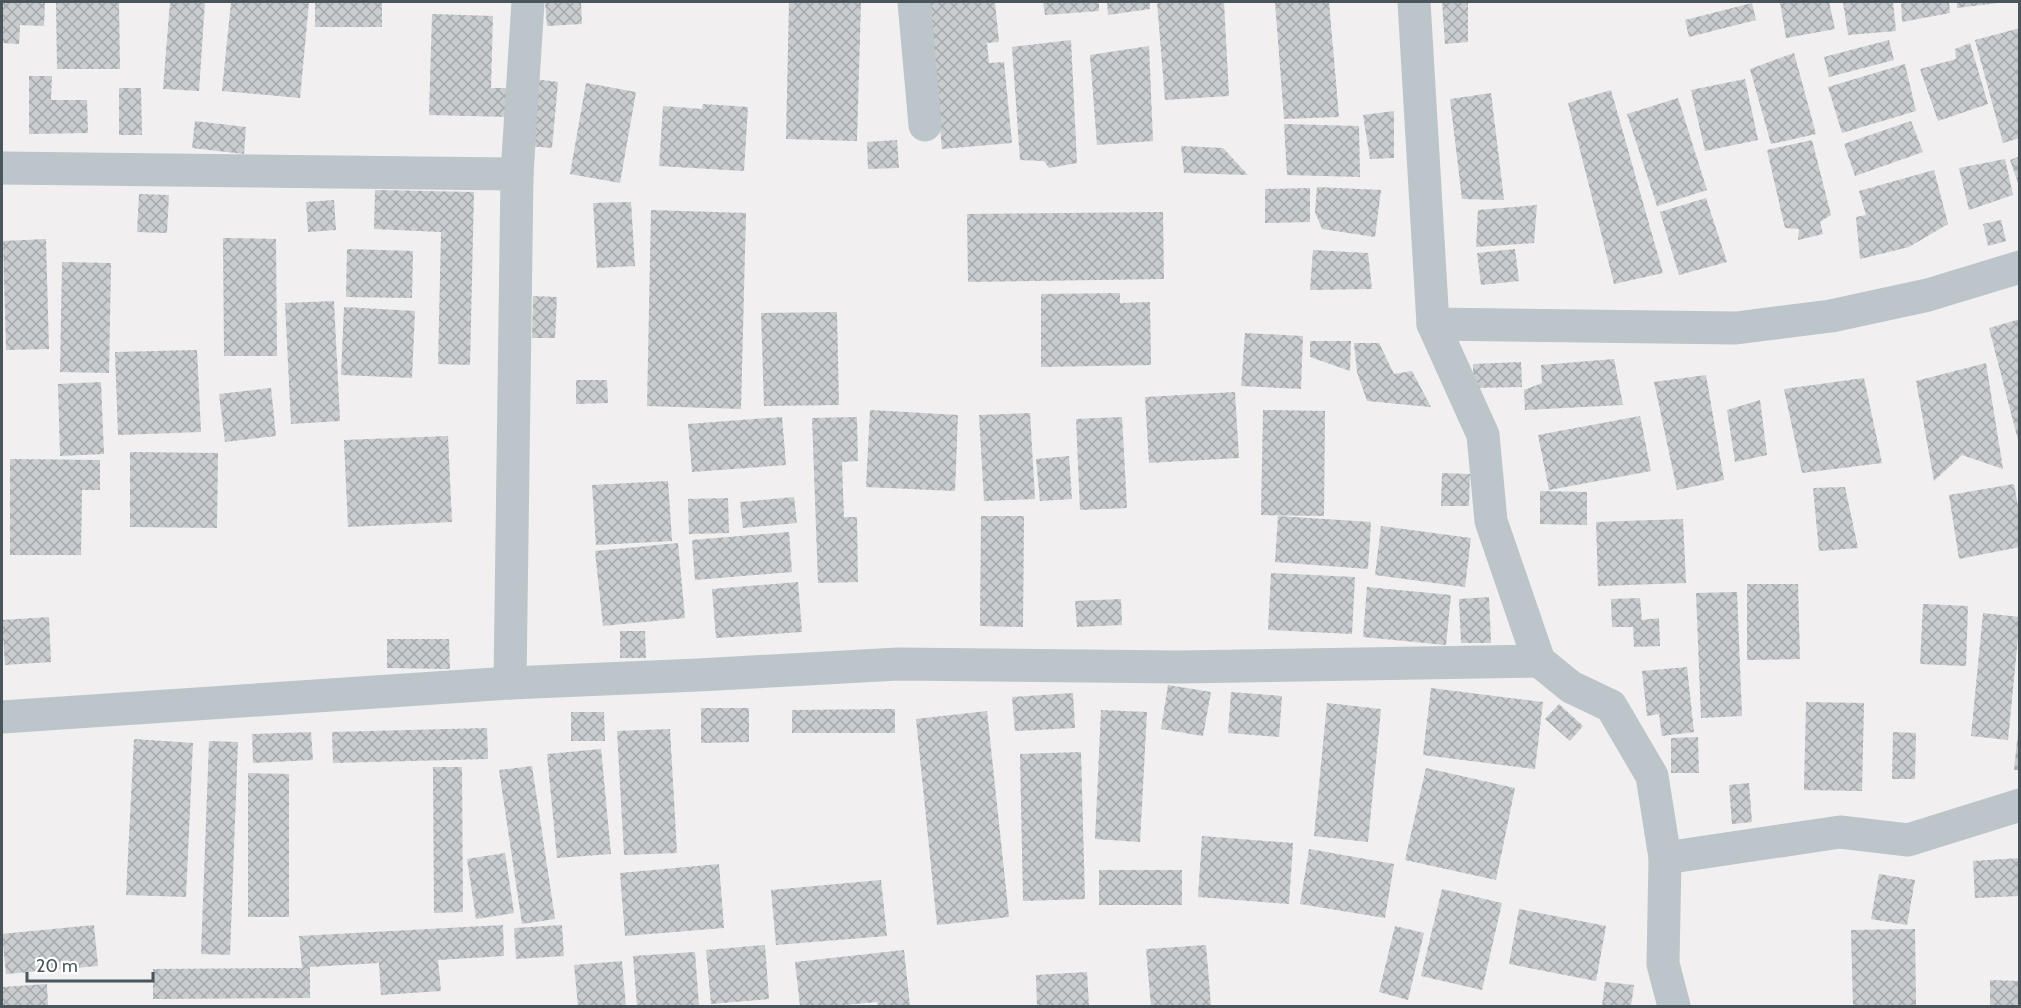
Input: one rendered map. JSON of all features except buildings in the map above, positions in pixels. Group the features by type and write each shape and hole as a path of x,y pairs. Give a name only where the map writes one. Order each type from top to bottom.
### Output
{"street":[{"path":"510,682 517,174 528,2"},
{"path":"914,2 925,125"},
{"path":"1414,2 1433,324 1483,435 1491,521 1539,662 1571,687 1611,706 1652,777 1665,858 1663,964 1674,1006"},
{"path":"2,168 517,174"},
{"path":"1433,324 1736,328 1832,316 1928,295 2019,267"},
{"path":"2,717 510,682 898,664 1180,667 1539,662"},
{"path":"1665,858 1840,832 1908,840 2019,805"}]}
